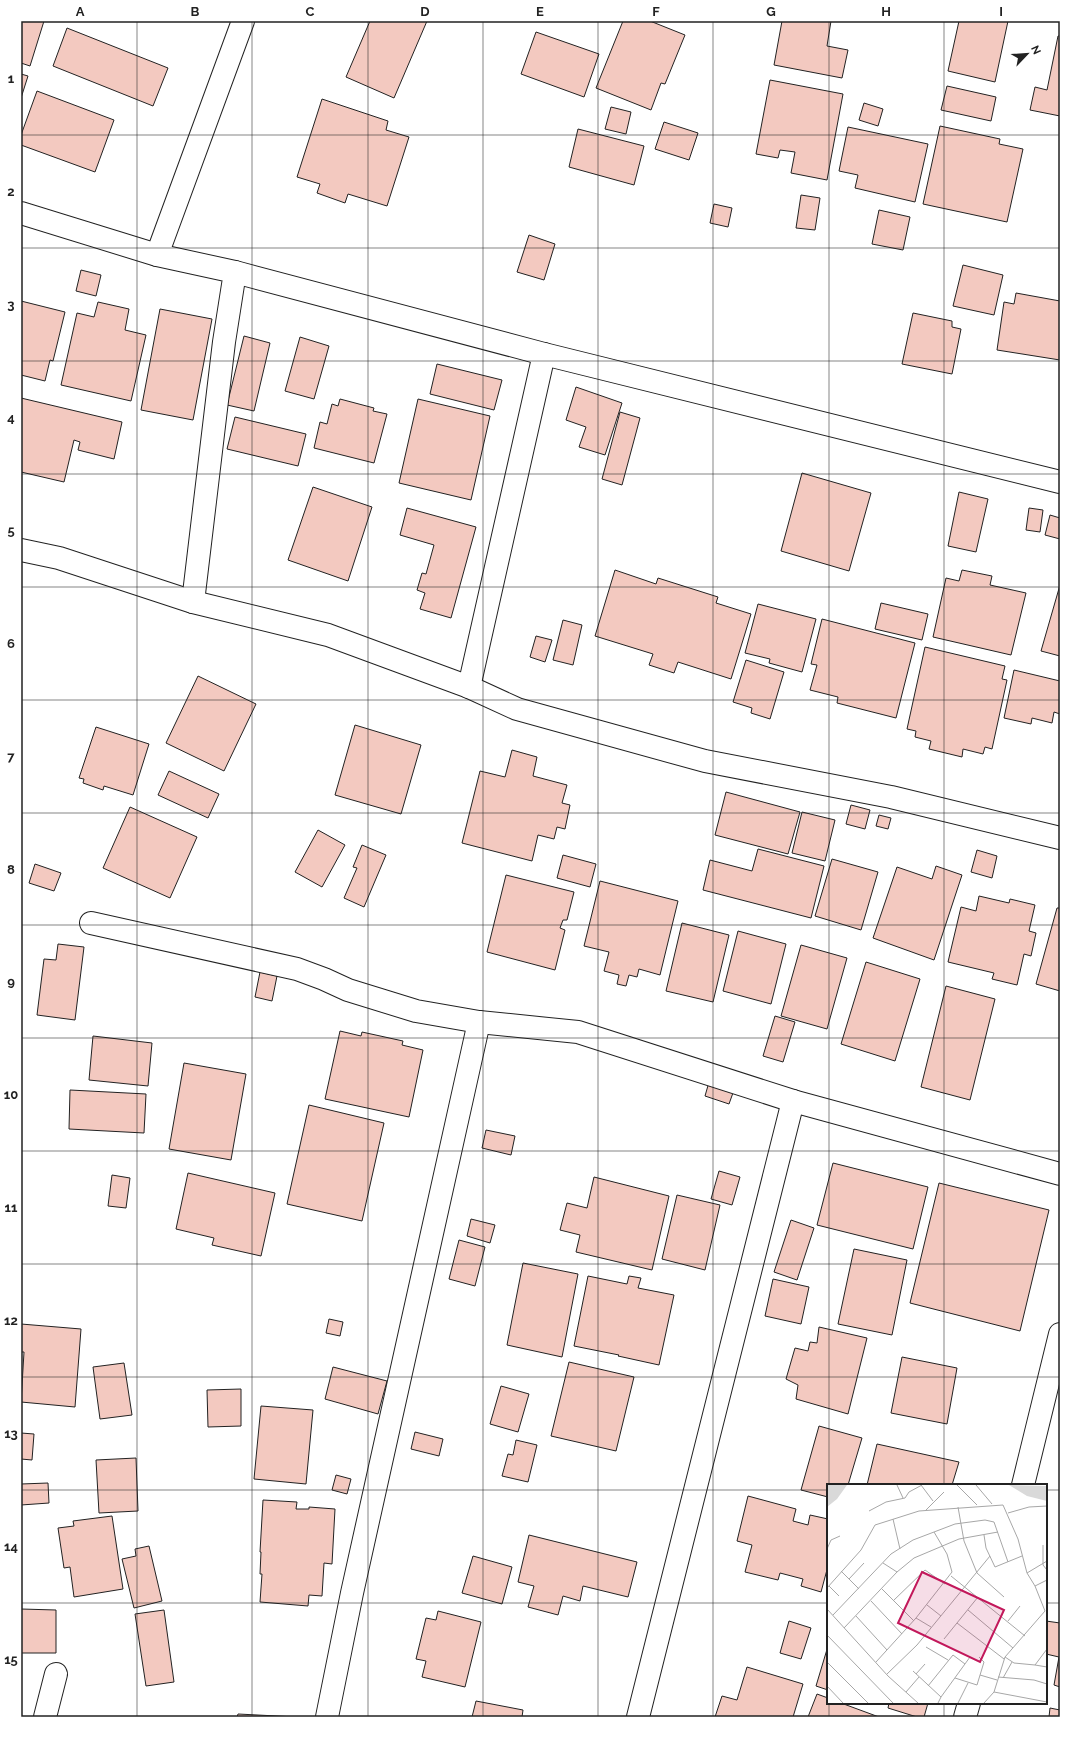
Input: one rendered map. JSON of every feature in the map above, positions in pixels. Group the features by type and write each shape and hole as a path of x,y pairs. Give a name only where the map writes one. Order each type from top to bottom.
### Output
{"street":[{"path":"157,255 243,21"},
{"path":"21,213 157,255 235,272 544,354 1060,482"},
{"path":"193,602 224,342 235,272"},
{"path":"469,687 544,354"},
{"path":"21,550 58,558 193,602 328,635 469,687 517,709 705,761 891,797 1060,838"},
{"path":"91,923 297,969 348,990 416,1011 479,1022 578,1032 793,1101 1060,1174"},
{"path":"327,1717 352,1593 479,1022"},
{"path":"638,1717 793,1101"},
{"path":"1023,1484 1060,1334"},
{"path":"45,1717 56,1674"},
{"path":"965,1717 969,1704"}],"building":[{"path":"21,21 44,21 30,66 21,63"},
{"path":"370,21 427,21 394,98 346,77"},
{"path":"623,21 650,21 685,35 665,84 661,83 651,110 596,88"},
{"path":"782,21 831,21 827,46 848,50 842,78 774,65"},
{"path":"959,21 1008,21 995,82 948,71"},
{"path":"67,28 168,68 153,106 53,66"},
{"path":"536,32 599,54 584,97 521,74"},
{"path":"1058,36 1060,36 1060,116 1030,110 1035,87 1047,90"},
{"path":"21,74 28,76 21,98"},
{"path":"770,80 843,94 827,180 791,173 795,152 780,150 778,158 756,154"},
{"path":"947,86 996,97 991,121 941,110"},
{"path":"37,91 114,120 95,172 21,145 21,135"},
{"path":"322,99 388,121 386,130 409,137 387,206 348,194 345,203 317,193 320,184 297,177"},
{"path":"864,103 883,109 878,126 859,120"},
{"path":"611,107 631,112 626,134 605,129"},
{"path":"664,122 698,133 689,160 655,149"},
{"path":"940,126 1000,139 999,144 1023,149 1007,222 923,204"},
{"path":"848,127 928,144 915,202 855,188 858,175 839,171"},
{"path":"578,129 644,146 634,185 569,167"},
{"path":"801,195 820,198 815,230 796,228"},
{"path":"714,204 732,208 728,227 710,223"},
{"path":"879,210 910,217 903,250 872,244"},
{"path":"529,235 555,244 544,280 517,272"},
{"path":"963,265 1003,275 994,315 953,306"},
{"path":"81,270 101,275 96,296 76,291"},
{"path":"1016,293 1060,301 1060,360 997,350 1004,302 1014,304"},
{"path":"21,301 65,312 53,361 50,360 45,381 21,375"},
{"path":"98,302 129,309 125,330 146,335 131,401 61,385 77,313 94,317"},
{"path":"160,309 212,319 193,420 141,410"},
{"path":"913,313 952,321 952,327 961,329 952,374 902,364"},
{"path":"244,336 270,343 254,411 227,405"},
{"path":"300,337 329,346 314,399 285,391"},
{"path":"437,364 502,380 494,410 430,394"},
{"path":"576,387 622,403 605,455 579,447 586,427 566,420"},
{"path":"21,398 122,422 114,459 78,450 80,442 74,440 64,482 21,472"},
{"path":"340,399 374,408 373,411 387,414 374,463 314,448 320,422 327,424 332,404 338,406"},
{"path":"418,399 490,416 471,500 399,483"},
{"path":"620,412 640,418 622,485 602,479"},
{"path":"235,417 306,434 298,466 227,449"},
{"path":"802,473 871,493 849,571 781,551"},
{"path":"313,487 372,507 348,581 288,560"},
{"path":"959,492 988,499 976,552 948,546"},
{"path":"407,508 476,527 451,618 420,609 425,593 417,590 422,573 426,574 434,545 400,535"},
{"path":"1029,508 1043,510 1040,532 1026,530"},
{"path":"1050,515 1060,518 1060,539 1045,535"},
{"path":"615,570 656,584 658,578 718,597 716,603 751,614 731,679 678,662 674,673 649,665 653,654 595,636"},
{"path":"962,570 992,576 990,585 1026,593 1011,655 933,637 946,578 959,581"},
{"path":"1060,585 1060,656 1041,651"},
{"path":"881,603 928,614 922,640 875,629"},
{"path":"758,604 816,619 802,672 769,663 770,659 745,653"},
{"path":"822,619 915,643 896,718 837,703 838,697 810,690 817,665 811,664"},
{"path":"563,620 582,625 573,665 553,660"},
{"path":"536,636 552,640 545,662 530,657"},
{"path":"925,647 1005,666 1002,679 1007,680 992,749 985,747 983,754 963,749 962,757 929,749 931,741 915,737 916,731 907,729"},
{"path":"746,660 784,672 770,719 751,713 752,708 733,702"},
{"path":"1014,670 1060,681 1060,714 1054,712 1052,723 1032,718 1031,724 1004,718"},
{"path":"198,676 256,704 224,771 166,743"},
{"path":"355,725 421,745 401,814 335,795"},
{"path":"96,727 149,744 133,795 104,786 103,790 83,783 84,779 79,778"},
{"path":"512,750 537,757 533,776 567,785 562,803 570,805 565,829 557,827 554,839 538,835 532,861 462,843 480,771 505,777"},
{"path":"169,771 219,794 208,818 158,795"},
{"path":"726,792 800,812 788,854 715,835"},
{"path":"851,805 870,810 865,829 846,824"},
{"path":"130,807 197,837 170,898 103,868"},
{"path":"802,812 835,820 825,861 792,853"},
{"path":"879,815 891,818 888,829 876,826"},
{"path":"318,830 345,845 322,887 295,872"},
{"path":"362,845 386,855 364,907 344,898 357,868 353,867"},
{"path":"758,849 824,866 811,918 703,890 710,860 752,871"},
{"path":"977,850 997,856 992,878 971,872"},
{"path":"563,855 596,864 590,887 557,878"},
{"path":"832,859 878,872 861,930 815,916"},
{"path":"35,864 61,873 54,891 29,883"},
{"path":"936,866 962,875 934,960 873,938 897,867 932,879"},
{"path":"506,875 574,892 567,920 563,920 560,928 565,930 555,970 487,952"},
{"path":"600,881 678,901 660,975 639,969 637,977 629,975 626,986 617,984 619,975 604,971 609,952 584,946"},
{"path":"979,896 1009,903 1010,899 1035,905 1029,931 1036,933 1031,956 1024,954 1017,985 992,979 994,973 948,962 961,907 976,911"},
{"path":"1057,908 1060,908 1060,991 1036,984"},
{"path":"682,923 729,935 713,1002 666,991"},
{"path":"738,931 786,944 771,1004 723,991"},
{"path":"58,944 84,947 75,1020 37,1015 44,959 56,960"},
{"path":"801,945 847,958 827,1029 781,1016"},
{"path":"866,962 920,979 895,1061 841,1044"},
{"path":"260,972 277,976 272,1001 255,997"},
{"path":"946,986 995,999 970,1100 921,1087"},
{"path":"775,1016 795,1022 783,1062 763,1056"},
{"path":"340,1031 361,1036 362,1032 403,1041 402,1045 423,1050 409,1117 325,1099"},
{"path":"93,1036 152,1043 148,1086 89,1080"},
{"path":"184,1063 246,1074 231,1160 169,1149"},
{"path":"709,1082 734,1090 729,1104 705,1096"},
{"path":"70,1090 146,1094 144,1133 69,1129"},
{"path":"309,1105 384,1123 362,1221 287,1204"},
{"path":"486,1130 515,1136 511,1155 482,1148"},
{"path":"833,1163 928,1187 913,1249 817,1225"},
{"path":"719,1171 740,1177 732,1205 711,1199"},
{"path":"188,1173 275,1193 261,1256 212,1245 214,1238 176,1229"},
{"path":"112,1175 130,1178 126,1208 108,1206"},
{"path":"594,1177 669,1196 652,1270 576,1252 580,1235 560,1230 567,1203 587,1208"},
{"path":"939,1183 1049,1210 1020,1331 910,1303"},
{"path":"677,1195 720,1205 705,1270 662,1259"},
{"path":"471,1219 495,1225 490,1243 467,1236"},
{"path":"791,1220 814,1228 797,1280 774,1272"},
{"path":"459,1240 485,1247 475,1286 449,1279"},
{"path":"854,1249 907,1260 892,1335 838,1324"},
{"path":"523,1263 578,1274 562,1357 507,1345"},
{"path":"588,1276 627,1284 629,1276 641,1278 638,1288 674,1295 659,1365 574,1346"},
{"path":"773,1279 809,1287 801,1324 765,1316"},
{"path":"329,1319 343,1322 340,1336 326,1333"},
{"path":"21,1324 81,1329 75,1407 21,1402 24,1352 21,1352"},
{"path":"819,1327 867,1338 848,1414 796,1399 798,1385 786,1379 795,1348 808,1351 810,1342 817,1343"},
{"path":"902,1357 957,1368 947,1424 891,1413"},
{"path":"569,1362 634,1377 616,1451 551,1436"},
{"path":"124,1363 132,1415 100,1419 93,1367"},
{"path":"333,1367 387,1381 378,1414 325,1399"},
{"path":"501,1386 529,1394 518,1432 490,1424"},
{"path":"241,1389 241,1426 208,1427 207,1390"},
{"path":"261,1406 313,1410 306,1484 254,1479"},
{"path":"819,1426 862,1438 848,1484 827,1484 827,1497 801,1490"},
{"path":"415,1432 443,1439 439,1456 411,1449"},
{"path":"21,1433 34,1434 32,1460 21,1459"},
{"path":"516,1440 537,1445 528,1482 502,1476 508,1454 513,1455"},
{"path":"877,1444 959,1462 952,1484 867,1484"},
{"path":"136,1458 138,1511 99,1513 96,1460"},
{"path":"336,1475 351,1479 347,1494 332,1490"},
{"path":"48,1483 49,1503 21,1505 21,1484"},
{"path":"748,1496 796,1509 793,1521 808,1525 810,1515 827,1519 827,1570 821,1592 801,1586 803,1579 780,1573 778,1580 745,1572 752,1545 737,1541"},
{"path":"263,1500 297,1502 296,1509 309,1509 309,1507 335,1509 332,1564 324,1563 322,1596 309,1595 308,1606 260,1602 262,1574 260,1574 260,1552"},
{"path":"112,1516 123,1589 74,1597 70,1567 64,1568 58,1528 74,1526 73,1521"},
{"path":"529,1535 637,1562 628,1597 583,1586 580,1601 563,1596 558,1615 528,1607 534,1586 518,1582"},
{"path":"149,1546 162,1601 134,1608 122,1559 136,1556 135,1549"},
{"path":"473,1556 512,1567 502,1604 462,1593"},
{"path":"21,1609 56,1610 56,1653 21,1653"},
{"path":"164,1610 174,1682 146,1686 135,1614"},
{"path":"438,1611 481,1622 465,1687 422,1677 426,1661 416,1659 426,1618 436,1620"},
{"path":"789,1621 811,1628 801,1659 780,1653"},
{"path":"1047,1621 1060,1623 1060,1687 1054,1685 1059,1657 1047,1654"},
{"path":"827,1649 827,1690 816,1686"},
{"path":"747,1667 803,1684 793,1717 715,1717 722,1696 737,1700"},
{"path":"817,1694 827,1698 827,1704 844,1704 879,1717 808,1717"},
{"path":"476,1701 523,1710 522,1717 472,1717"},
{"path":"889,1704 928,1704 924,1717 917,1717 888,1708"},
{"path":"1050,1708 1060,1710 1060,1717 1049,1717"},
{"path":"238,1714 296,1717 237,1717"}]}
